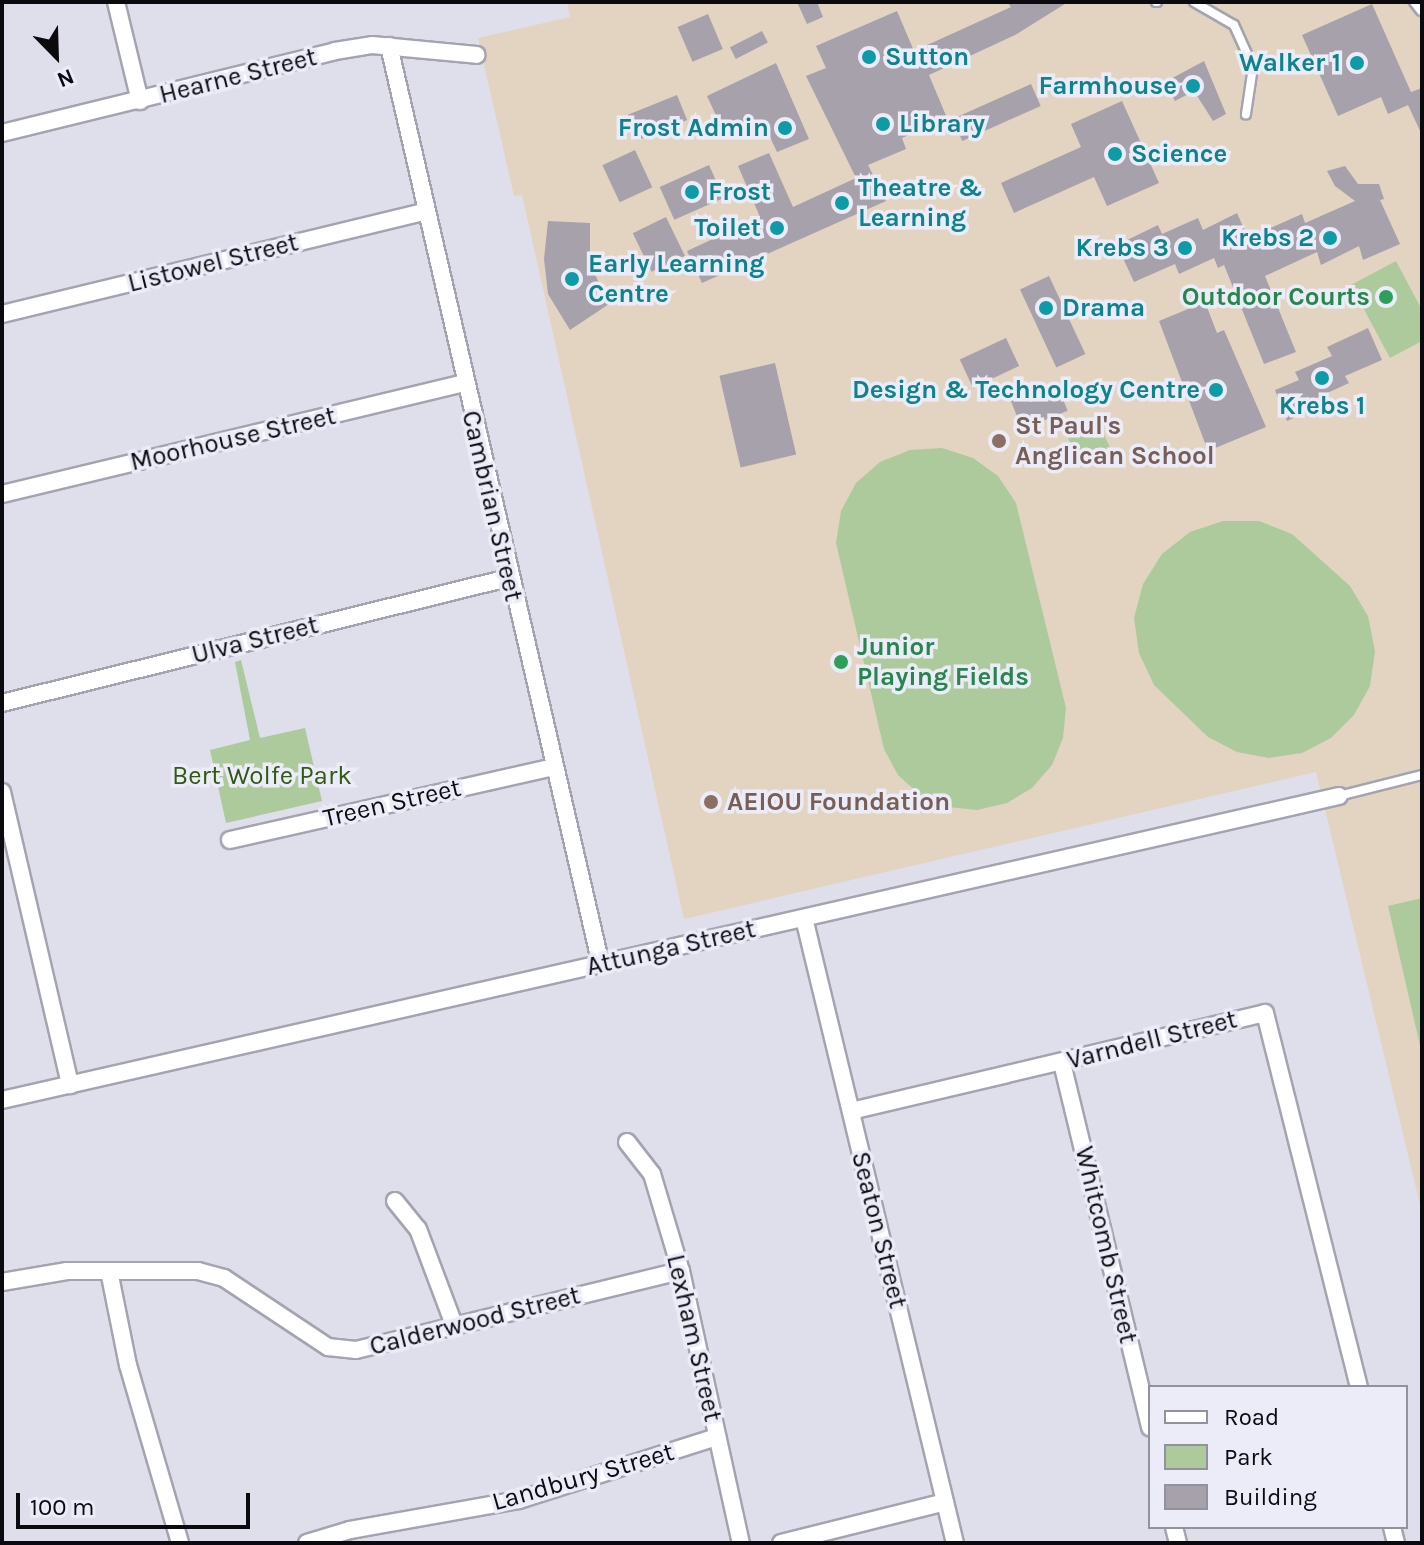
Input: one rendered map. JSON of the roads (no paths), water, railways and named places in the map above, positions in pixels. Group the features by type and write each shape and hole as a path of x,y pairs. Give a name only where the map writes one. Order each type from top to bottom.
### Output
{"street":[{"path":"116,2 140,101"},
{"name":"Hearne Street","path":"2,133 335,51 389,46 477,55"},
{"name":"Cambrian Street","path":"389,46 508,578 601,965"},
{"name":"Listowel Street","path":"2,314 425,212"},
{"name":"Moorhouse Street","path":"2,494 464,383"},
{"name":"Ulva Street","path":"2,703 508,578"},
{"name":"Treen Street","path":"230,840 554,767"},
{"path":"2,792 70,1085"},
{"name":"Attunga Street","path":"2,1100 1339,796"},
{"name":"Seaton Street","path":"804,918 955,1543"},
{"name":"Varndell Street","path":"851,1111 1265,1013 1358,1385"},
{"name":"Whitcomb Street","path":"1062,1063 1148,1420"},
{"name":"Lexham Street","path":"627,1142 652,1174 681,1271 741,1543"},
{"path":"395,1201 418,1229 454,1325"},
{"name":"Calderwood Street","path":"2,1282 67,1271 198,1271 224,1278 328,1347 356,1350 681,1271"},
{"path":"109,1271 128,1365 180,1543"},
{"name":"Landbury Street","path":"307,1543 350,1530 519,1500 717,1437"},
{"path":"781,1543 945,1502"}],"lane":[{"path":"1194,2 1234,25 1253,67 1246,114"},
{"path":"1414,2 1421,11"},
{"path":"1339,796 1422,775"}],"place":[{"name":"Sutton","path":"869,57"},
{"name":"Walker 1","path":"1357,63"},
{"name":"Farmhouse","path":"1193,86"},
{"name":"Library","path":"883,124"},
{"name":"Frost Admin","path":"785,128"},
{"name":"Science","path":"1115,154"},
{"name":"Frost","path":"692,192"},
{"name":"Theatre & Learning","path":"842,203"},
{"name":"Toilet","path":"777,228"},
{"name":"Krebs 2","path":"1330,238"},
{"name":"Krebs 3","path":"1185,248"},
{"name":"Early Learning Centre","path":"572,279"},
{"name":"Outdoor Courts","path":"1386,297"},
{"name":"Drama","path":"1046,308"},
{"name":"Krebs 1","path":"1322,378"},
{"name":"Design & Technology Centre","path":"1216,390"},
{"name":"St Paul's Anglican School","path":"999,441"},
{"name":"Junior Playing Fields","path":"841,662"},
{"name":"AEIOU Foundation","path":"711,802"}],"park label":[{"name":"Bert Wolfe Park","path":"262,776"}]}
